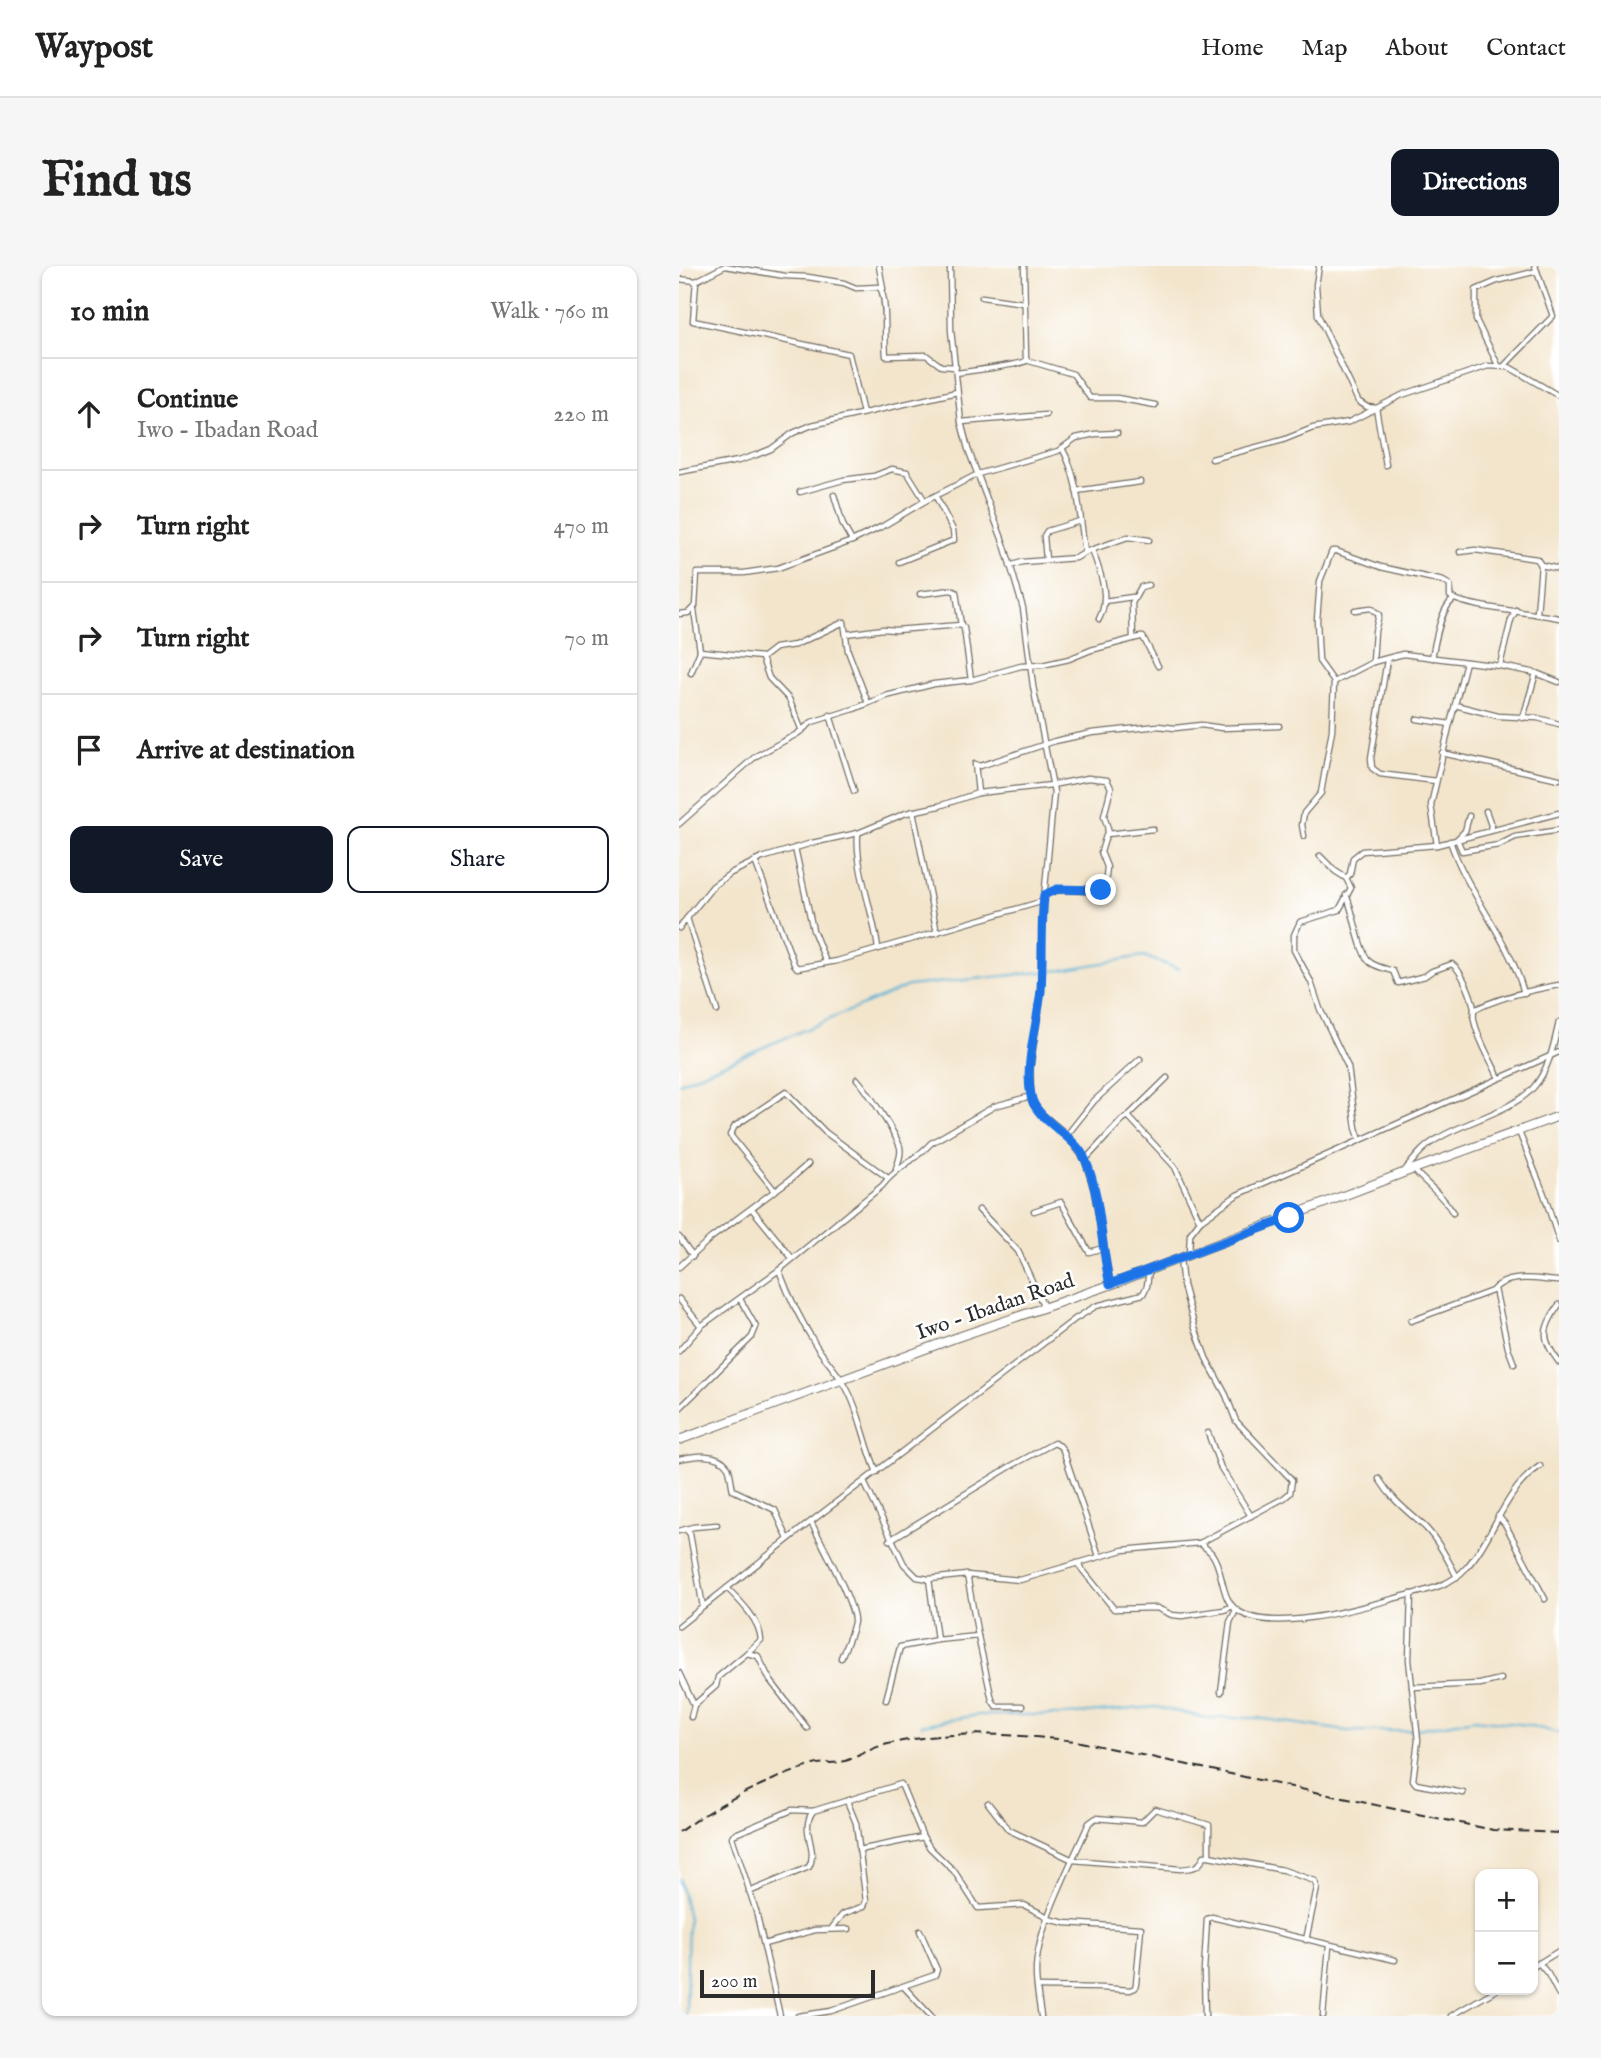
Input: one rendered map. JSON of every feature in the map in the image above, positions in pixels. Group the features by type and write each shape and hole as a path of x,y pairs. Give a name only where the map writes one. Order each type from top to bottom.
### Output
{"main road":[{"name":"Iwo - Ibadan Road","path":"679,1440 1045,1308 1559,1116"}],"street":[{"path":"879,266 883,290 886,356 926,355 940,366 956,370 1021,365 1026,360 1024,266"},
{"path":"950,266 951,330 961,422 1010,566 1024,616 1054,801 1044,898 1041,991 1030,1069 1031,1096 1033,1104 1067,1135 1085,1160 1094,1190 1110,1284"},
{"path":"1319,266 1316,285 1320,320 1358,401 1367,407 1377,408"},
{"path":"679,279 696,281 725,267 808,276 844,282 856,288 879,287 883,290"},
{"path":"1498,365 1476,320 1476,290 1536,269 1553,316 1505,365"},
{"path":"696,281 694,321 849,354 863,412"},
{"path":"982,297 1024,303"},
{"path":"1026,360 1073,374 1090,398 1117,398 1155,405"},
{"path":"1212,459 1283,440 1313,428 1349,422 1428,386 1498,365 1505,365 1559,396"},
{"path":"679,472 738,461 771,449 786,437 812,425 957,392"},
{"path":"1377,408 1385,465"},
{"path":"961,422 1046,415"},
{"path":"691,673 700,651 694,609 697,573 744,573 778,568 852,541 978,474 1062,449 1076,438 1095,433 1117,433"},
{"path":"1062,449 1068,460 1076,491 1085,553"},
{"path":"800,492 843,480 874,476 892,469 907,472 925,501"},
{"path":"1076,491 1140,482"},
{"path":"834,495 843,525 852,541"},
{"path":"898,562 954,540 953,530 936,497"},
{"path":"1046,560 1044,536 1047,530 1080,521"},
{"path":"1010,566 1022,562 1076,558 1128,537 1149,540"},
{"path":"1092,550 1101,575 1104,601 1104,609 1099,619"},
{"path":"1460,552 1475,550 1537,559 1541,565 1537,613"},
{"path":"1304,836 1304,813 1321,793 1332,730 1334,682 1319,662 1317,620 1319,581 1332,551 1381,567 1443,581 1450,585 1450,596 1453,600 1472,606 1559,618"},
{"path":"1541,565 1559,569"},
{"path":"1133,638 1133,597 1141,587 1148,585"},
{"path":"920,594 951,590 956,592 971,680"},
{"path":"1104,601 1133,597"},
{"path":"1431,657 1443,612 1453,600"},
{"path":"1355,610 1371,608 1379,615 1373,662"},
{"path":"679,614 694,609"},
{"path":"1500,666 1516,610"},
{"path":"700,651 762,657 781,646 795,645 839,622 844,622 848,651 868,703"},
{"path":"846,634 961,625"},
{"path":"679,824 756,756 802,731 812,722 887,696 934,684 971,680 1069,659 1133,638 1143,637 1158,666"},
{"path":"1334,682 1373,662 1403,654 1500,666 1536,673 1559,682"},
{"path":"762,657 769,678 789,699 802,731"},
{"path":"1387,660 1371,758 1372,768 1380,774 1436,781"},
{"path":"1437,845 1431,805 1466,662"},
{"path":"1523,718 1536,673"},
{"path":"1455,705 1498,716 1538,718 1559,724"},
{"path":"830,715 854,791"},
{"path":"1417,719 1450,723"},
{"path":"978,793 975,764 980,766 1043,745 1092,733 1158,726 1175,729 1201,725 1222,728 1279,726"},
{"path":"1442,753 1559,779"},
{"path":"679,927 713,886 731,873 755,861 795,848 858,834 913,811 939,806 978,793 1088,778 1107,780 1111,788 1104,812 1107,834 1101,852 1107,867 1105,888 1098,891 1057,889 1044,898 937,933 797,968 755,861"},
{"path":"913,811 937,933"},
{"path":"1486,811 1491,825 1490,831"},
{"path":"1346,878 1350,874 1353,858 1362,851 1437,845 1559,813"},
{"path":"1457,839 1465,831 1469,816"},
{"path":"1107,834 1153,829"},
{"path":"1457,839 1462,851 1499,845 1515,837 1559,830"},
{"path":"858,834 878,949"},
{"path":"1450,841 1457,862 1514,962 1524,993"},
{"path":"795,848 813,930 826,962"},
{"path":"1320,856 1346,878 1351,888 1339,910 1300,922 1293,943 1311,982 1319,1009 1348,1067 1360,1140"},
{"path":"1346,894 1365,958 1393,971 1398,983 1425,976 1452,964 1457,968 1474,1010 1477,1029 1499,1078"},
{"path":"687,918 717,1012"},
{"path":"1474,1010 1524,993 1559,985"},
{"path":"1403,1173 1423,1150 1437,1139 1525,1095 1534,1087 1550,1056 1559,1022"},
{"path":"1189,1254 1190,1234 1215,1208 1267,1180 1559,1052"},
{"path":"1067,1135 1094,1101 1140,1059"},
{"path":"1085,1160 1122,1120 1167,1078"},
{"path":"857,1079 869,1094 899,1146 899,1160 895,1171"},
{"path":"775,1191 730,1135 735,1126 786,1092 810,1120 888,1178"},
{"path":"679,1351 701,1326 779,1270 931,1143 995,1106 1031,1096"},
{"path":"1128,1116 1175,1167 1200,1221"},
{"path":"1518,1131 1537,1175 1559,1241"},
{"path":"679,1267 711,1238 808,1164"},
{"path":"1414,1169 1448,1204 1453,1213"},
{"path":"1034,1211 1061,1202 1089,1252 1103,1248"},
{"path":"752,1209 792,1258"},
{"path":"979,1210 1018,1251 1045,1308"},
{"path":"1552,1218 1559,1216"},
{"path":"679,1237 693,1256"},
{"path":"864,1482 890,1540 911,1573 929,1579 967,1574 1020,1580 1099,1556 1142,1548 1201,1543 1290,1493 1292,1480 1235,1420 1195,1328 1183,1285 1180,1258"},
{"path":"679,1626 1075,1319 1096,1306 1143,1294 1149,1269"},
{"path":"779,1270 806,1328 829,1366 842,1380 865,1431 868,1450 877,1472"},
{"path":"1411,1321 1492,1291 1497,1284 1512,1280 1559,1281"},
{"path":"1495,1288 1514,1364"},
{"path":"679,1299 701,1326"},
{"path":"679,1409 752,1337 756,1326 740,1299"},
{"path":"1559,1305 1550,1318 1545,1339 1548,1349 1559,1362"},
{"path":"1208,1433 1227,1479 1251,1516"},
{"path":"890,1540 1011,1466 1057,1443 1063,1450 1099,1556"},
{"path":"679,1459 704,1455 722,1462 728,1468 733,1490 775,1510 788,1539"},
{"path":"1077,1563 1114,1609 1157,1608 1182,1616 1234,1608 1266,1618 1285,1620 1356,1610 1437,1587 1457,1577 1472,1560 1517,1486 1540,1466"},
{"path":"1379,1479 1403,1510 1434,1538 1457,1577"},
{"path":"1498,1516 1505,1524 1545,1599"},
{"path":"811,1522 846,1592 854,1616 841,1658"},
{"path":"679,1531 717,1525"},
{"path":"686,1529 690,1534 703,1607"},
{"path":"1201,1543 1212,1554 1234,1608 1221,1692"},
{"path":"967,1574 994,1704 1003,1707 1022,1706"},
{"path":"929,1579 937,1640"},
{"path":"691,1717 694,1705 716,1686 719,1677 761,1640 759,1629 742,1603 727,1588"},
{"path":"1411,1594 1408,1634 1418,1740 1413,1780 1416,1784 1463,1793"},
{"path":"886,1700 900,1647 978,1636"},
{"path":"747,1653 758,1656 771,1681 807,1728"},
{"path":"679,1673 694,1705"},
{"path":"1412,1687 1480,1684 1501,1679"},
{"path":"780,2016 764,1944 732,1842 733,1835 792,1810 813,1811 901,1784 923,1837 930,1848 954,1871 978,1908 1024,1905 1048,1918 1066,1923 1141,1928 1136,1984 1131,1990 1037,1987"},
{"path":"832,1928 843,1914 864,1906 866,1901 856,1823 847,1801"},
{"path":"988,1803 1009,1829 1073,1860 1181,1869 1193,1868 1201,1863 1204,1856 1209,1856 1283,1870 1314,1881 1317,1888 1306,1940"},
{"path":"1041,2016 1035,1970 1048,1918 1092,1820 1096,1818 1142,1822 1155,1809 1209,1825 1209,1856"},
{"path":"748,1892 809,1867 812,1855 807,1827 808,1818 813,1811"},
{"path":"859,1850 923,1837"},
{"path":"1205,2016 1205,1947 1207,1919 1212,1917 1395,1960"},
{"path":"764,1944 797,1934 832,1928 849,1929"},
{"path":"798,2016 831,2011 935,1975 937,1970 920,1931"},
{"path":"1323,2016 1329,1946"},
{"path":"1559,1951 1539,1963 1548,1973 1559,1995"},
{"path":"904,1987 931,2016"},
{"path":"1451,2016 1487,1995"}],"waterway":[{"path":"679,1083 908,986 1062,970 1143,956 1179,969"},
{"path":"921,1725 978,1715 1064,1715 1156,1707 1206,1718 1257,1718 1347,1731 1406,1731 1474,1719 1527,1725 1559,1733"},
{"path":"679,1879 688,1918 686,2016"}],"railway":[{"path":"679,1832 743,1793 813,1765 845,1761 879,1746 908,1740 980,1734 1076,1741 1493,1830 1559,1833"}],"route":[{"path":"1101,890 1057,889 1044,895 1041,991 1030,1085 1033,1104 1067,1135 1085,1160 1094,1190 1110,1284 1289,1218"}]}
